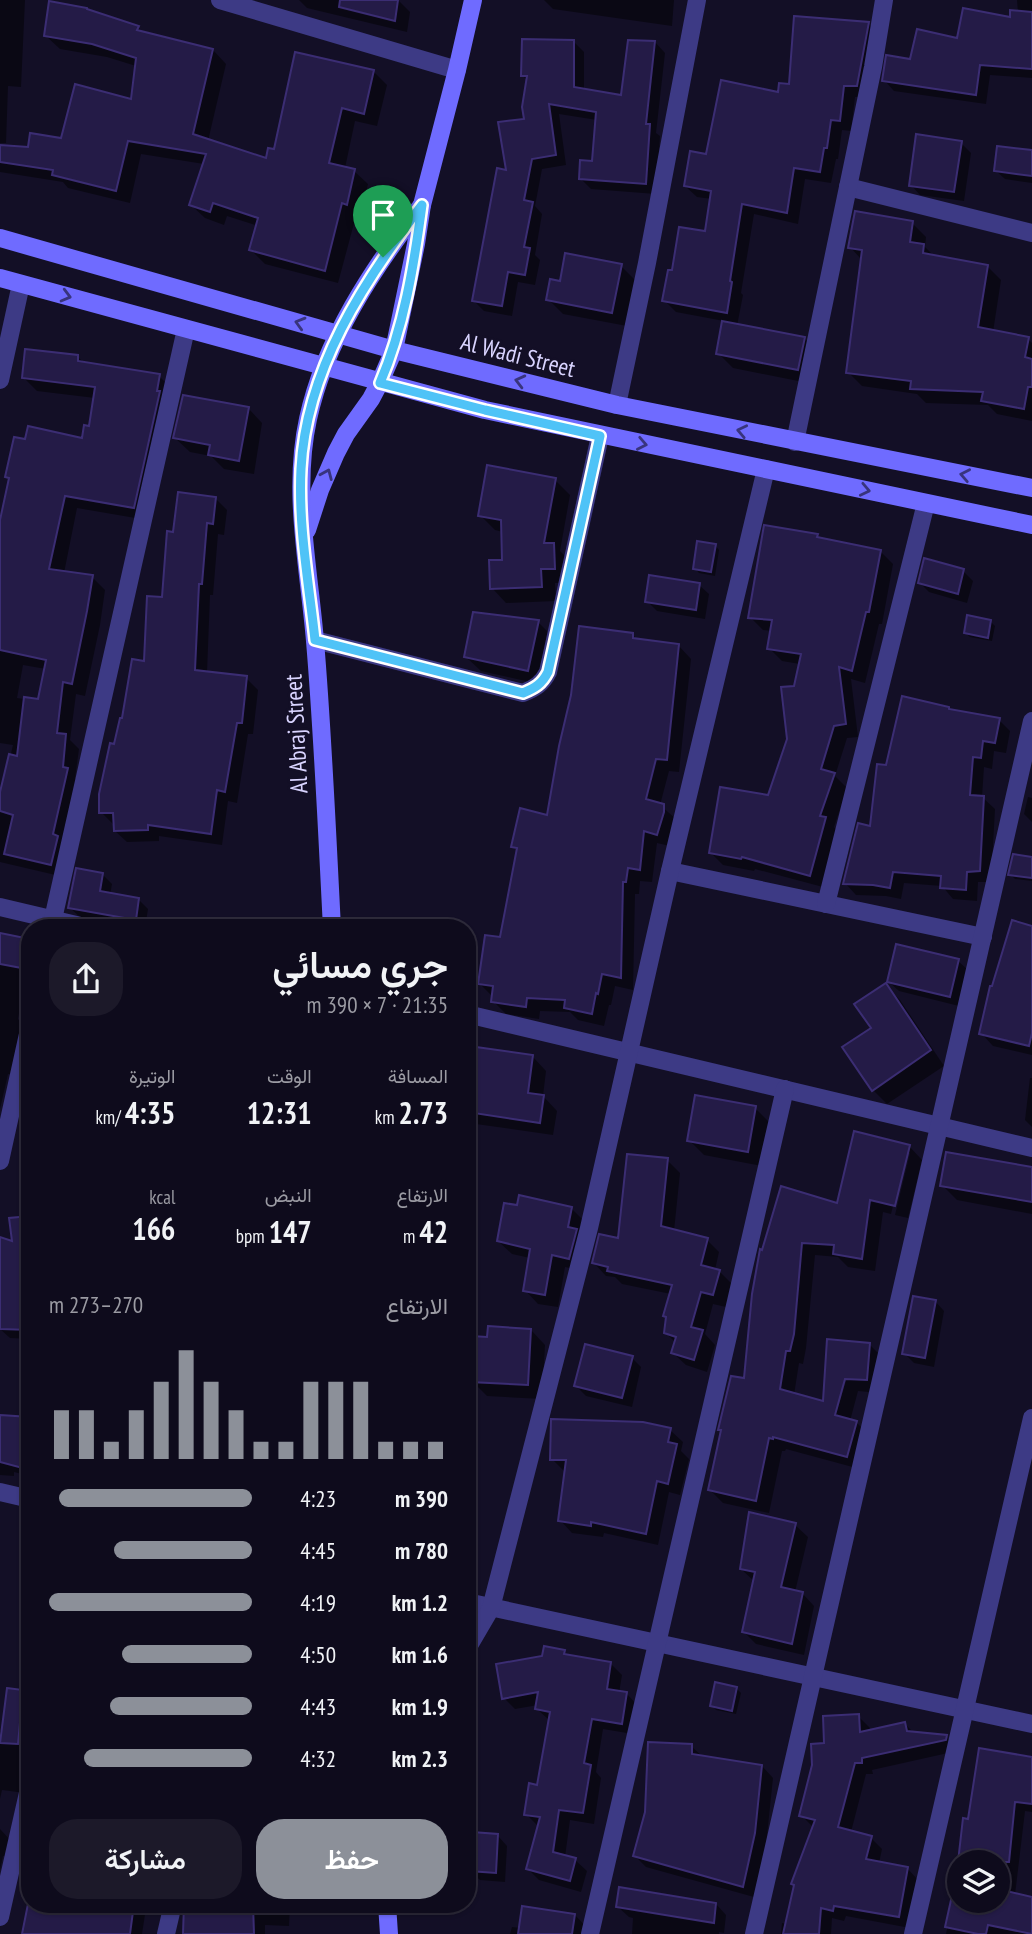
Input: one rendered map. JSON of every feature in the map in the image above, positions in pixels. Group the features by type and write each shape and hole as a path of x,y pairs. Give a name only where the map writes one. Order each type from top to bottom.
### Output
{"main road":[{"path":"304,538 320,490 345,433 371,399 394,349 422,205 473,0"},
{"name":"Al Abraj Street","path":"331,919 315,640 301,491 303,446 307,419 338,333 383,257 422,205"},
{"name":"Al Wadi Street","path":"0,238 394,349 617,405 1032,488"},
{"path":"0,278 485,410 1032,525"},
{"path":"388,1913 389,1934"}],"street":[{"path":"220,0 457,70"},
{"path":"617,405 648,263 698,0"},
{"path":"795,442 873,67 884,0"},
{"path":"848,187 1032,233"},
{"path":"0,380 21,284"},
{"path":"53,919 186,329"},
{"path":"315,640 523,693 543,682 548,672 600,436"},
{"path":"476,1634 491,1608 589,1228 670,870 766,469"},
{"path":"826,904 926,503"},
{"path":"754,1934 1032,721"},
{"path":"670,870 983,937"},
{"path":"0,908 38,919"},
{"path":"476,1016 1032,1148"},
{"path":"0,1161 21,1066"},
{"path":"590,1934 785,1089"},
{"path":"913,1934 1032,1418"},
{"path":"0,1492 21,1497"},
{"path":"476,1604 1032,1724"},
{"path":"0,1917 21,1824"},
{"path":"166,1934 171,1913"}],"building":[{"path":"340,0 398,0 395,21 339,7"},
{"path":"49,1 87,8 139,26 137,30 213,49 193,134 266,158 268,148 274,149 295,52 374,70 364,114 342,108 329,163 355,169 347,205 342,203 325,271 249,250 258,218 213,203 210,212 189,205 206,154 128,141 116,191 52,175 53,170 0,162 0,145 28,147 30,133 61,138 75,84 131,99 136,58 92,44 44,36"},
{"path":"963,8 1010,17 1010,10 1032,12 1032,69 980,65 976,95 882,81 886,55 910,59 917,29 957,38"},
{"path":"794,16 869,22 857,86 844,86 840,121 831,120 820,172 794,168 787,213 742,204 727,313 662,301 668,270 672,270 679,227 705,231 711,191 684,186 690,151 706,154 721,80 778,92 779,83 789,84"},
{"path":"522,39 574,40 574,87 621,95 628,40 655,41 646,124 650,124 646,184 579,179 580,160 592,161 596,112 549,104 556,155 532,159 524,200 533,202 524,247 530,248 525,275 508,272 502,306 472,301 497,168 506,170 498,122 524,119 522,107 527,76 521,76"},
{"path":"916,134 962,141 954,192 909,186"},
{"path":"997,146 1032,150 1032,176 994,171"},
{"path":"855,211 913,221 910,242 924,244 923,253 988,265 978,327 1029,337 1025,357 1032,359 1032,387 1028,387 1024,409 981,401 983,392 910,389 911,381 846,373 862,250 848,248"},
{"path":"565,253 622,264 612,313 546,300 550,279 560,281"},
{"path":"722,321 805,337 798,370 716,354"},
{"path":"25,349 78,355 78,361 160,374 157,391 160,391 134,508 65,496 49,569 93,575 72,684 63,682 57,733 66,734 63,767 68,768 53,834 58,836 51,865 4,854 13,815 0,811 0,792 9,754 17,756 24,697 38,699 46,660 0,650 0,520 9,478 5,477 14,437 25,439 28,426 82,438 84,425 89,426 95,387 22,378"},
{"path":"183,395 249,407 239,461 208,455 210,445 173,438"},
{"path":"487,465 556,478 544,543 554,543 555,569 541,569 542,587 490,589 489,560 502,560 501,520 478,516"},
{"path":"178,492 216,497 213,524 207,523 202,584 199,584 195,670 247,676 242,723 237,723 225,792 217,790 211,834 148,825 148,830 114,831 113,813 99,813 99,794 110,743 114,744 122,718 132,659 144,661 147,596 162,597 167,531 173,532"},
{"path":"764,525 818,534 817,537 881,550 869,612 866,612 852,671 839,667 846,724 834,726 821,769 835,773 820,816 826,817 810,876 742,857 741,859 709,853 720,787 768,795 787,739 781,687 794,686 801,654 767,649 772,620 748,618"},
{"path":"697,541 716,544 711,572 693,569"},
{"path":"924,558 964,569 958,594 918,583"},
{"path":"649,575 700,583 696,610 645,602"},
{"path":"473,612 539,620 528,671 464,657"},
{"path":"967,615 991,620 988,638 964,633"},
{"path":"579,626 633,633 633,638 679,644 667,760 656,759 646,799 664,804 664,812 657,835 644,831 640,870 628,868 626,882 623,882 621,978 602,974 592,1014 564,1008 565,1000 527,998 526,1007 491,1002 493,986 478,984 485,935 500,937 517,848 511,847 520,808 547,815 571,695"},
{"path":"902,696 949,709 1000,718 995,743 983,741 981,758 973,757 970,795 984,796 980,871 967,872 966,890 940,888 941,876 893,872 890,888 843,884 858,823 870,826 877,764 886,765"},
{"path":"1013,854 1032,857 1032,878 1008,875"},
{"path":"76,868 103,873 100,891 139,898 136,919 68,908"},
{"path":"1012,920 1032,926 1032,1033 1029,1046 979,1034 990,986"},
{"path":"0,933 21,937 21,968 0,964"},
{"path":"896,944 959,959 950,997 887,982"},
{"path":"886,983 931,1050 872,1091 842,1047 871,1028 854,1004"},
{"path":"476,1047 533,1055 528,1093 544,1095 540,1123 476,1113"},
{"path":"695,1095 756,1106 748,1152 687,1141"},
{"path":"854,1131 910,1145 895,1206 870,1200 862,1259 833,1254 834,1245 802,1243 794,1334 790,1351 786,1351 780,1389 823,1401 827,1339 870,1343 867,1380 845,1379 835,1415 857,1421 847,1457 773,1437 769,1438 756,1501 708,1490 731,1376 744,1378 752,1294 760,1249 762,1250 781,1186 837,1203"},
{"path":"946,1152 1032,1167 1032,1202 940,1186"},
{"path":"627,1154 668,1158 661,1226 708,1238 701,1265 720,1270 713,1295 701,1292 691,1327 703,1330 694,1360 671,1353 676,1337 664,1333 666,1317 663,1316 672,1285 607,1271 608,1267 592,1263 599,1234 618,1238"},
{"path":"519,1195 572,1207 568,1227 577,1229 569,1259 552,1255 545,1295 523,1291 530,1249 497,1241 504,1203 517,1205"},
{"path":"21,1217 21,1330 0,1329 0,1237 12,1241 9,1218"},
{"path":"913,1296 936,1300 925,1358 902,1354"},
{"path":"488,1326 531,1329 528,1385 476,1382 476,1336 487,1337"},
{"path":"585,1344 633,1356 622,1398 574,1386"},
{"path":"0,1415 21,1416 21,1468 0,1462"},
{"path":"551,1419 643,1422 671,1428 668,1442 677,1444 668,1484 657,1481 646,1534 591,1522 591,1526 558,1521 566,1460 550,1460"},
{"path":"749,1512 796,1523 781,1587 803,1592 792,1644 742,1632 755,1572 740,1569"},
{"path":"544,1646 565,1650 564,1654 611,1662 607,1689 627,1692 622,1724 592,1719 584,1763 591,1765 583,1813 559,1810 553,1852 576,1858 570,1881 526,1869 540,1817 524,1815 529,1783 537,1785 550,1712 535,1709 538,1692 502,1699 496,1664 542,1656"},
{"path":"715,1682 737,1687 732,1711 710,1706"},
{"path":"7,1688 21,1690 18,1744 0,1743"},
{"path":"859,1714 860,1732 905,1722 907,1731 947,1735 946,1740 862,1758 862,1763 855,1763 838,1827 872,1836 866,1859 908,1867 899,1917 834,1906 833,1911 821,1908 819,1934 783,1934 794,1885 791,1884 815,1820 799,1816 812,1765 811,1744 824,1743 823,1716"},
{"path":"648,1742 692,1744 692,1754 762,1765 755,1833 743,1887 633,1856 645,1812"},
{"path":"979,1748 1032,1757 1032,1804 1015,1802 1010,1852 959,1850 963,1818 968,1819"},
{"path":"476,1832 498,1834 496,1873 476,1872"},
{"path":"619,1887 716,1903 714,1923 616,1907"},
{"path":"1010,1892 1032,1897 1032,1934 988,1925 986,1934 945,1927 948,1913 1010,1913"},
{"path":"522,1906 575,1914 572,1934 518,1934"},
{"path":"26,1913 133,1913 130,1934 22,1934"},
{"path":"184,1913 253,1913 254,1934 183,1934"}],"route":[{"path":"422,205 394,349 380,383 600,436 548,672 543,682 523,693 315,640 301,500 301,471 307,419 338,333 383,257 422,205"}]}
